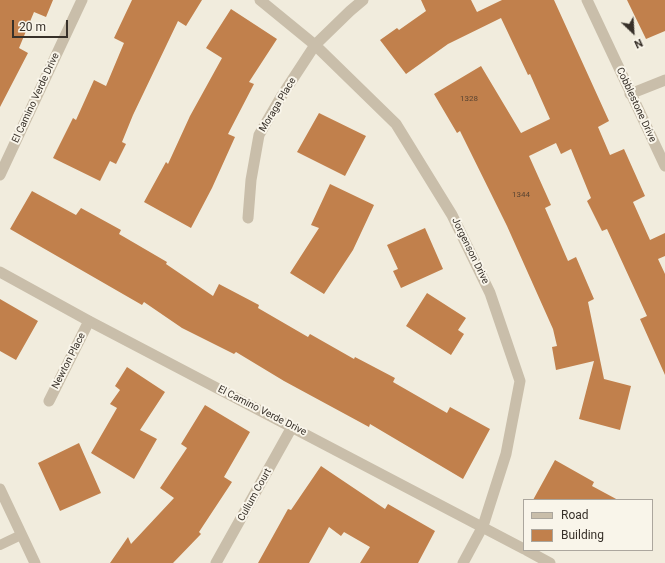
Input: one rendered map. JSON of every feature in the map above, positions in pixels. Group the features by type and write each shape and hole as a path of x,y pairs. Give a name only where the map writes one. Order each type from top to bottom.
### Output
{"street":[{"name":"El Camino Verde Drive","path":"0,175 82,0"},
{"name":"Jorgenson Drive","path":"260,0 315,45 396,124 452,214 490,293 520,381 506,454 483,526 463,563"},
{"name":"Moraga Place","path":"248,218 251,180 260,135 281,98 315,45 363,0"},
{"name":"Cobblestone Drive","path":"587,0 665,166"},
{"path":"630,94 665,80"},
{"name":"El Camino Verde Drive","path":"0,272 89,321 523,548"},
{"name":"Newton Place","path":"49,401 89,321"},
{"name":"Cullum Court","path":"216,563 292,427"},
{"path":"0,489 35,563"},
{"name":"El Camino Verde Drive","path":"529,551 550,563"}],"lane":[{"path":"0,545 21,535"}],"building":[{"path":"0,0 53,0 46,17 34,12 19,48 28,53 0,107"},
{"path":"132,0 202,0 186,26 178,21 133,115 122,142 126,144 116,164 110,161 100,181 53,158 73,118 76,120 94,80 106,86 124,43 114,38"},
{"path":"421,0 471,0 477,12 502,0 554,0 609,121 598,127 610,155 624,149 645,196 633,202 650,240 665,233 665,256 658,259 665,274 665,375 640,319 647,316 607,229 602,231 587,201 591,198 571,149 561,154 556,143 529,156 551,205 545,208 568,261 576,257 594,299 588,302 604,379 631,386 620,430 579,419 594,361 556,370 552,347 557,346 553,329 507,226 460,131 457,133 434,94 481,66 521,133 550,119 530,74 528,75 501,18 448,44 406,74 380,40 397,28 399,30 426,11"},
{"path":"627,0 665,0 665,31 646,39"},
{"path":"231,9 277,39 249,82 254,84 228,134 235,137 212,188 191,228 144,202 166,162 168,164 190,116 222,58 206,48"},
{"path":"319,113 366,136 345,176 297,152"},
{"path":"330,184 374,205 353,250 324,294 290,273 319,228 311,225"},
{"path":"32,191 76,215 81,208 121,230 119,234 167,262 166,264 213,296 219,284 259,305 258,308 308,337 310,334 354,359 355,357 395,378 393,382 447,413 450,407 490,429 463,479 370,424 369,427 284,381 236,352 234,354 182,328 144,302 142,305 10,229"},
{"path":"425,228 443,269 401,288 393,271 398,269 387,245"},
{"path":"427,293 466,318 458,330 464,334 451,355 406,326"},
{"path":"0,299 38,321 16,360 0,351"},
{"path":"127,367 165,392 140,430 157,439 134,479 91,453 117,408 110,404 120,390 115,386"},
{"path":"205,405 250,432 224,477 232,482 199,532 201,534 173,563 110,563 128,537 131,544 174,498 160,488 187,448 181,444"},
{"path":"79,443 101,493 60,511 38,463"},
{"path":"555,460 594,482 592,486 616,499 534,499"},
{"path":"321,466 385,509 388,504 435,531 418,563 360,563 370,547 344,532 341,536 329,527 309,563 258,563 288,509 291,510"}]}
